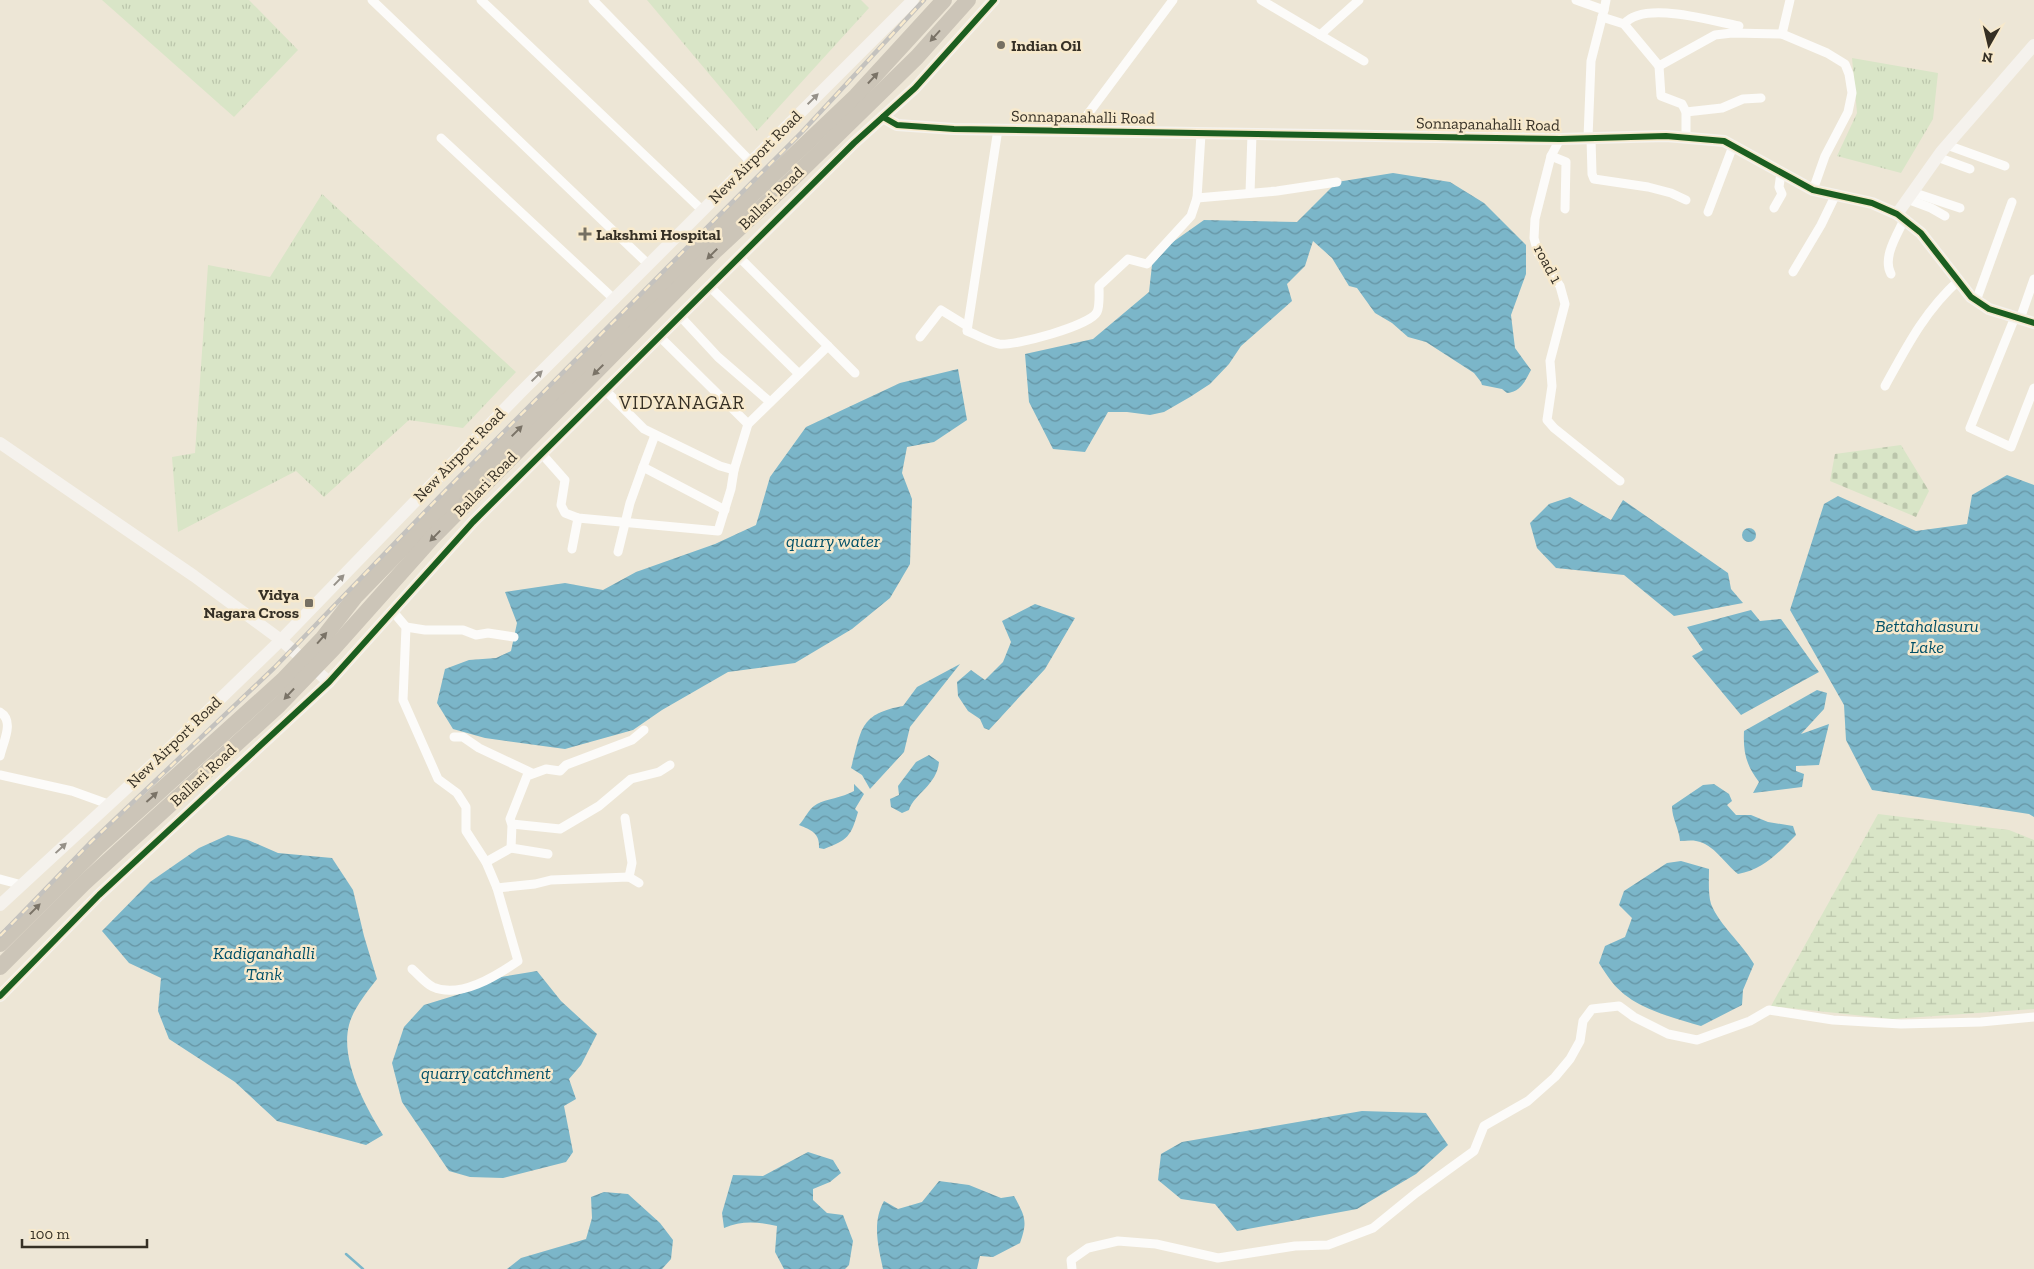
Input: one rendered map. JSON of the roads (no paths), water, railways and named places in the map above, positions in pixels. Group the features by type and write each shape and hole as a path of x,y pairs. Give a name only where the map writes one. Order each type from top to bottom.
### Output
{"highway":[{"name":"Ballari Road","path":"0,967 84,883 279,705 439,531 715,251 944,0"},
{"name":"Ballari Road","path":"0,944 98,847 283,680 323,638 355,597 711,234 781,180 917,57 968,0"}],"street":[{"path":"372,0 649,265"},
{"path":"481,0 702,210"},
{"path":"593,0 750,161"},
{"name":"New Airport Road","path":"0,905 281,640 520,393 913,0"},
{"path":"0,996 99,895 328,682 473,522 854,142 915,88 994,0"},
{"path":"1076,130 1173,0"},
{"path":"1320,36 1359,0"},
{"path":"1576,0 1624,24 1659,66 1661,96 1682,104 1686,112 1686,138"},
{"path":"1606,0 1591,61 1590,138 1592,174 1594,179 1648,187 1671,193 1686,200"},
{"path":"1782,34 1790,0"},
{"path":"1267,2 1320,36 1364,61"},
{"path":"1624,24 1630,18 1649,12 1739,26"},
{"path":"1659,66 1715,35 1782,34 1827,53 1845,64 1849,74 1852,93 1848,112 1825,156 1813,190"},
{"path":"1891,274 1888,269 1889,255 1900,217 1910,196 1947,144 2034,45"},
{"path":"1686,112 1722,108 1743,99 1761,98"},
{"name":"Sonnapanahalli Road","path":"883,117 898,125 954,129 1560,139 1686,138 1724,141 1813,190 1872,203 1900,217 1921,233 1976,301 1989,309 2034,324"},
{"path":"998,129 967,331 1000,344 1032,339 1065,330 1092,318 1097,312 1099,286 1128,259 1147,264 1191,216 1197,198 1201,134"},
{"path":"1250,194 1252,134"},
{"path":"441,138 615,300"},
{"name":"road 1","path":"1560,139 1551,156 1535,219 1534,238 1538,253 1564,294 1565,304 1550,361 1552,386 1547,420 1554,428 1620,481"},
{"path":"1947,144 2005,166"},
{"path":"1708,212 1733,146"},
{"path":"1551,156 1566,162 1565,209"},
{"path":"1937,157 1970,170"},
{"path":"1774,208 1782,194 1779,187 1781,172"},
{"path":"1197,198 1250,194 1336,182"},
{"path":"1793,272 1821,225 1836,194"},
{"path":"1910,196 1960,208"},
{"path":"1910,196 1945,216"},
{"path":"1976,301 2012,202"},
{"path":"739,257 855,373"},
{"path":"2034,279 1970,428 2011,447 2034,388"},
{"path":"1885,386 1922,320 1938,299 1958,280"},
{"path":"709,286 799,374"},
{"path":"920,337 941,310 967,326"},
{"path":"680,316 718,357 770,402"},
{"path":"659,336 748,424"},
{"path":"542,454 566,480 561,505 565,513 578,518 718,531 748,424 828,346"},
{"path":"605,390 644,430 720,466 734,470"},
{"path":"618,552 625,522 655,435"},
{"path":"0,443 194,576 281,640 328,682"},
{"path":"644,467 725,510"},
{"path":"572,549 578,518"},
{"path":"395,614 406,628 403,700 438,779 457,793 466,807 466,831 486,862 497,888 518,961 500,973 450,991 427,983 412,969"},
{"path":"406,628 463,630 476,635 488,634 514,637"},
{"path":"0,712 5,715 8,723 0,756"},
{"path":"511,848 512,824 510,819 527,776 546,769 560,771 566,765 632,740 644,730"},
{"path":"454,737 464,737 487,752 532,773"},
{"path":"512,824 560,828 599,806 632,779 658,772 670,765"},
{"path":"0,775 72,791 108,804"},
{"path":"625,818 632,863 629,876"},
{"path":"486,862 511,848 548,854"},
{"path":"497,888 535,884 550,880 629,876 639,883"},
{"path":"0,879 22,885"},
{"path":"1072,1269 1071,1260 1088,1248 1118,1241 1156,1244 1218,1258 1295,1246 1328,1246 1373,1228 1416,1193 1474,1151 1484,1126 1528,1101 1555,1077 1570,1059 1580,1040 1583,1021 1592,1009 1619,1006 1634,1017 1668,1034 1697,1040 1750,1021 1769,1010 1833,1020 1901,1024 1981,1022 2034,1017"}],"water":[{"path":"1393,173 1450,182 1484,203 1526,245 1526,274 1511,315 1515,348 1531,370 1516,391 1507,393 1502,389 1482,385 1474,373 1426,342 1408,337 1392,323 1375,313 1357,288 1349,286 1332,258 1313,241 1305,266 1287,284 1292,301 1241,346 1229,364 1210,384 1164,412 1150,415 1108,412 1085,452 1053,449 1029,402 1025,354 1093,339 1149,292 1153,256 1204,220 1297,222 1337,182"},
{"name":"quarry water","path":"958,369 967,420 934,442 907,447 902,473 912,499 910,564 890,598 852,629 795,663 728,672 662,710 633,730 565,749 485,738 453,729 437,703 445,669 469,660 496,658 511,651 517,623 505,592 565,583 603,590 636,572 715,544 756,525 770,477 806,427 900,383"},
{"name":"Bettahalasuru Lake","path":"2007,475 2034,485 2034,817 2029,814 1872,790 1846,740 1844,705 1790,610 1824,504 1838,496 1916,531 1967,524 1972,495"},
{"path":"1570,497 1611,520 1623,500 1728,573 1731,589 1743,603 1674,616 1624,575 1556,568 1537,548 1530,523 1549,504"},
{"path":"1749,528 1754,530 1756,535 1754,540 1749,542 1744,540 1742,535 1744,530"},
{"path":"1035,604 1075,618 1045,669 989,730 984,728 980,719 968,711 958,696 957,682 971,670 985,680 1003,662 1011,642 1002,621"},
{"path":"1751,610 1760,621 1781,619 1819,672 1741,715 1692,656 1703,650 1687,627"},
{"path":"960,664 910,727 904,752 870,789 862,775 851,768 865,725 878,714 903,706 917,687"},
{"path":"1817,690 1827,693 1824,709 1801,734 1829,724 1819,765 1796,766 1796,771 1804,774 1802,787 1753,793 1759,782 1746,758 1744,731"},
{"path":"929,755 939,762 930,783 909,810 902,813 891,807 890,799 899,795 898,786 916,762"},
{"path":"854,784 864,794 855,809 858,812 853,827 843,840 824,849 819,848 816,835 799,825 814,806 854,791"},
{"path":"1714,784 1729,794 1732,801 1727,805 1736,815 1751,815 1768,822 1793,826 1796,835 1777,854 1763,864 1755,869 1738,874 1708,846 1696,841 1680,841 1672,806 1703,785"},
{"name":"Kadiganahalli Tank","path":"228,835 248,840 278,853 332,858 353,890 377,979 354,1013 349,1025 347,1039 351,1068 356,1082 383,1135 366,1145 277,1121 235,1082 169,1039 158,1011 161,978 129,963 102,931 150,882 199,848"},
{"path":"1681,861 1709,869 1711,904 1720,920 1754,964 1743,990 1742,1005 1701,1026 1653,1010 1630,999 1612,982 1599,963 1605,946 1625,937 1632,918 1619,905 1624,891 1667,863"},
{"name":"quarry catchment","path":"537,971 561,1001 597,1034 581,1065 569,1079 576,1099 564,1106 573,1152 566,1162 503,1178 470,1177 449,1171 402,1102 392,1063 404,1027 424,1005 463,993 501,977"},
{"path":"1362,1111 1426,1113 1448,1145 1416,1174 1357,1209 1237,1231 1215,1204 1181,1199 1158,1180 1161,1154 1182,1142"},
{"path":"808,1152 833,1160 841,1173 830,1182 813,1189 813,1200 827,1213 843,1215 853,1241 849,1265 845,1269 784,1269 775,1252 777,1226 750,1222 724,1228 722,1213 733,1175 763,1176"},
{"path":"939,1181 969,1185 1001,1198 1014,1196 1021,1209 1025,1224 1020,1243 993,1257 980,1256 977,1269 883,1269 877,1226 880,1209 884,1201 898,1209 922,1202"},
{"path":"604,1192 628,1194 660,1223 673,1240 671,1259 662,1269 507,1269 521,1258 586,1239 592,1218 591,1197"}],"waterway":[{"path":"346,1254 363,1269"}],"railway":[{"path":"0,936 90,843 274,668 447,489 801,133 924,0"}],"place":[{"name":"Indian Oil","path":"1001,45"},
{"name":"Lakshmi Hospital","path":"585,234"},
{"name":"Vidya Nagara Cross","path":"309,603"}],"district":[{"name":"VIDYANAGAR","path":"682,402"}]}
